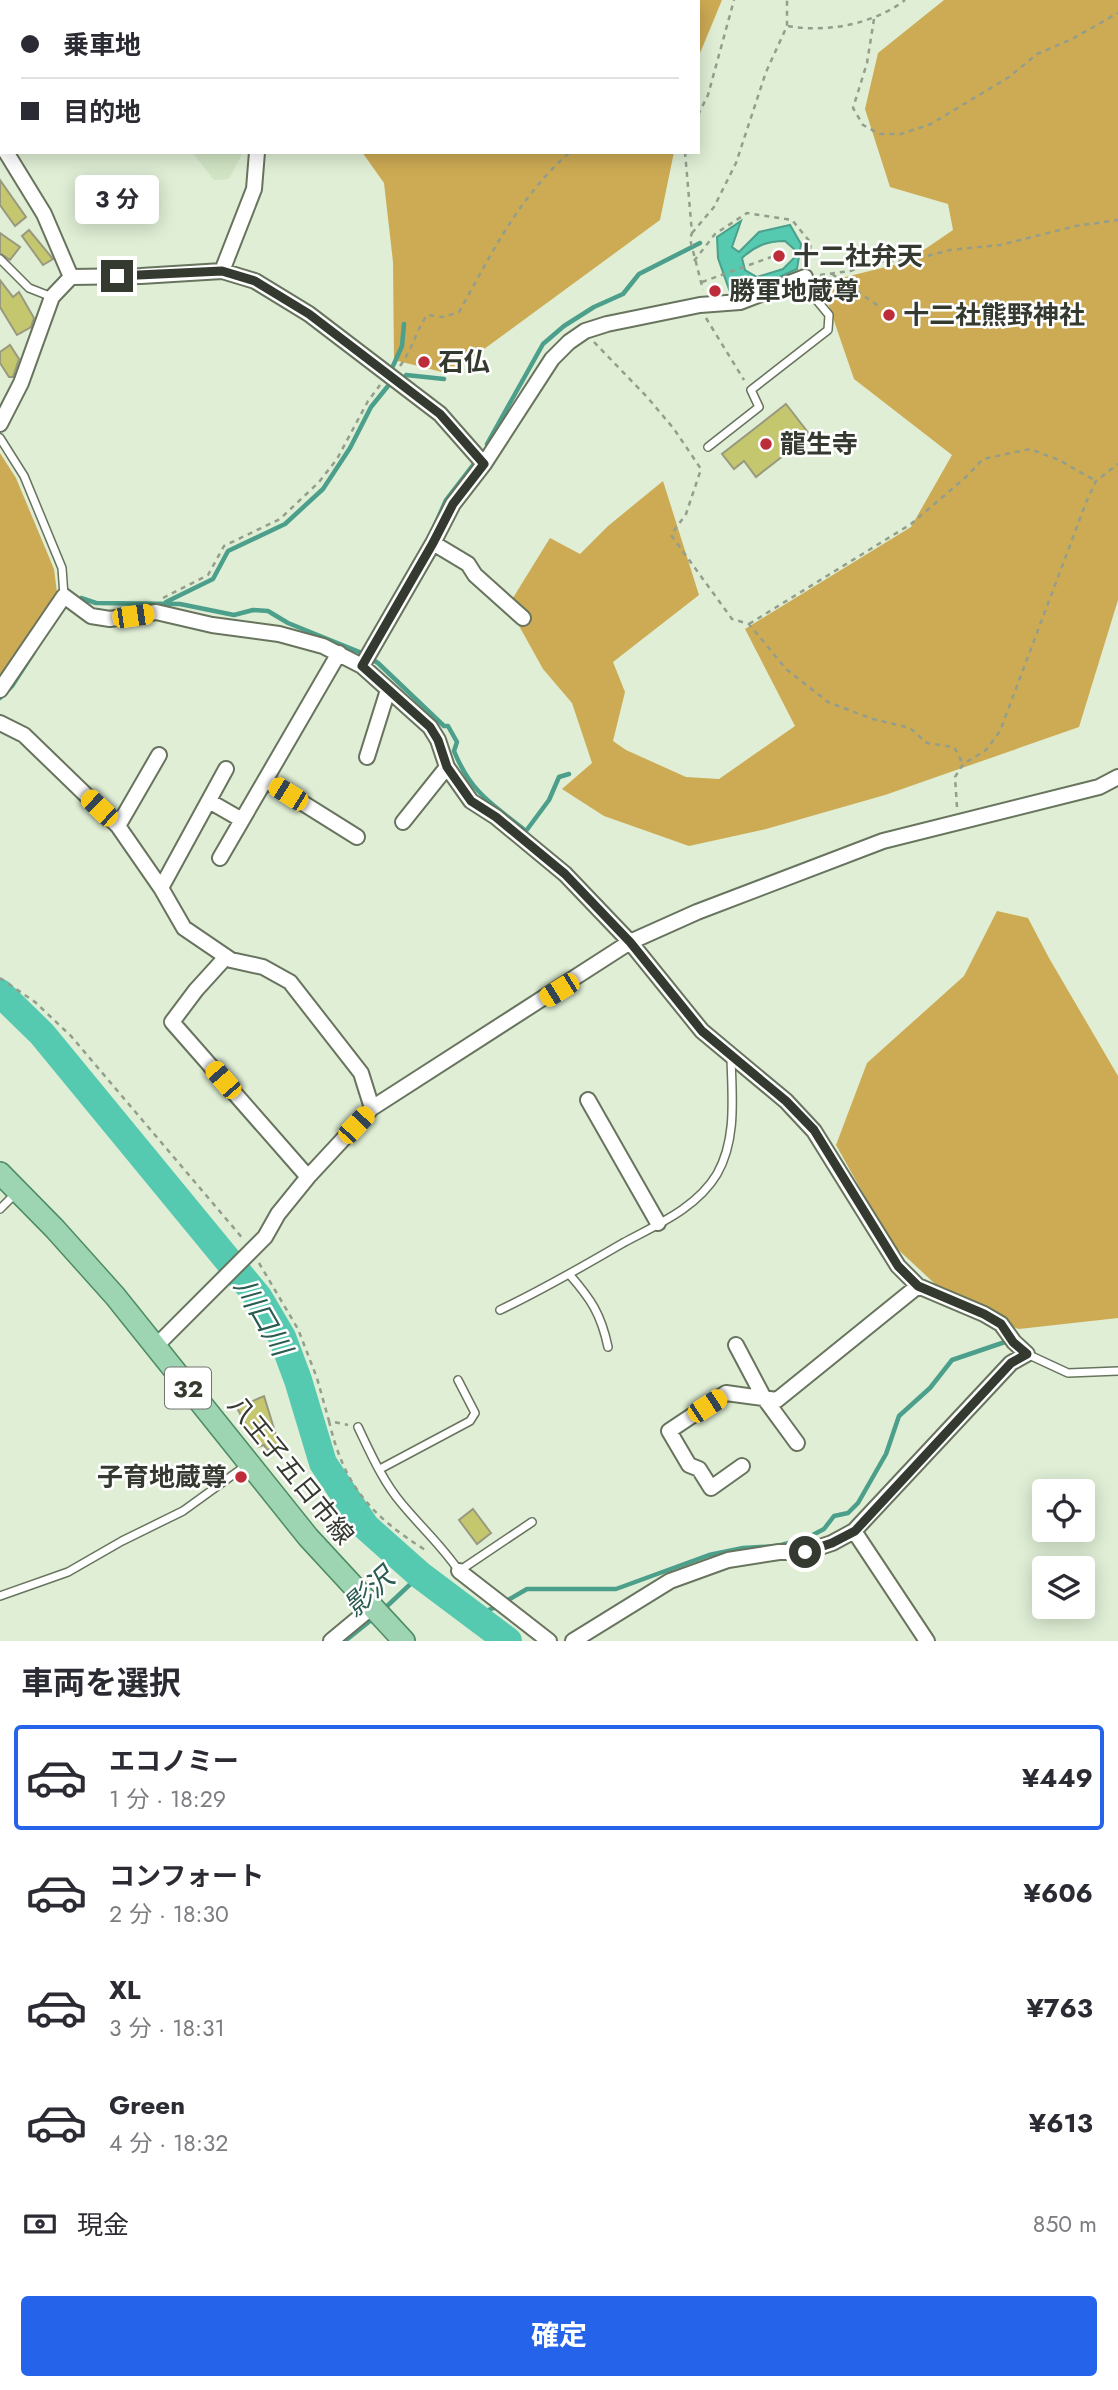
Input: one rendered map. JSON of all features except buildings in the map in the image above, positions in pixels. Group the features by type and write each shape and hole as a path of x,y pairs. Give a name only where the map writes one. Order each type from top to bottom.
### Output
{"main road":[{"name":"八王子五日市線","path":"0,1173 92,1270 308,1537 404,1641"}],"street":[{"path":"7,154 44,214 71,276"},
{"path":"222,271 254,189 257,154"},
{"path":"0,424 21,383 52,297 71,276 141,276 222,271 255,281 309,314 440,414 484,464"},
{"path":"363,666 453,504 484,464 531,387 569,342 585,331 607,324 650,313 705,304 740,302 803,279"},
{"path":"433,543 468,564 475,575 523,618"},
{"path":"0,690 64,596 91,616 110,619 156,612 212,625 278,634 323,646 363,666 430,727 438,740 447,767 471,801 496,817 565,874 630,942 702,1031 786,1101 814,1130 898,1266 918,1286 1001,1324 1013,1342 1027,1354 1011,1363 855,1531 832,1543 805,1552 779,1552 728,1560 670,1581 573,1641"},
{"path":"220,858 339,653"},
{"path":"367,757 388,690"},
{"path":"0,723 24,735 118,826 161,888 184,928 226,957 263,967 290,982 361,1073 372,1108"},
{"path":"118,826 159,755"},
{"path":"403,822 447,767"},
{"path":"161,888 226,769"},
{"path":"156,1346 265,1237 278,1214 308,1177 372,1108 630,942 697,912 883,841 1099,787 1118,776"},
{"path":"266,780 357,837"},
{"path":"209,802 243,820"},
{"path":"226,957 195,990 172,1022 308,1177"},
{"path":"588,1100 658,1223"},
{"path":"742,1466 711,1488 699,1469 689,1465 668,1431 726,1394 777,1400 918,1286"},
{"path":"736,1345 764,1398 797,1443"},
{"path":"855,1531 927,1641"},
{"path":"459,1571 549,1641"},
{"path":"331,1641 377,1613"}],"lane":[{"path":"0,259 29,288 52,297"},
{"path":"708,447 760,407 751,390 828,330 829,315 803,279"},
{"path":"0,438 24,476 62,568 64,596"},
{"path":"500,1310 552,1285 658,1223 690,1203 706,1189 718,1172 727,1148 733,1116 731,1056"},
{"path":"0,1209 18,1191"},
{"path":"569,1274 602,1320 608,1347"},
{"path":"1027,1354 1068,1373 1118,1371"},
{"path":"380,1469 470,1421 475,1413 458,1380"},
{"path":"358,1427 399,1501 444,1548 459,1571 532,1522"},
{"path":"0,1596 68,1572 183,1511 248,1464"}],"path":[{"path":"700,111 708,95 734,0"},
{"path":"705,304 690,239 714,207 736,163 766,72 787,26 787,0"},
{"path":"787,26 845,26 874,19 905,0"},
{"path":"874,19 867,63 853,108 863,125 880,134 901,134 931,124 1009,77 1037,54 1072,39 1118,13"},
{"path":"157,601 208,575 224,546 279,519 318,482 337,459 368,401 387,375 408,355 415,332 427,315 444,317 459,312 512,217 528,195 568,154"},
{"path":"685,154 692,233"},
{"path":"694,259 715,234 747,213 792,220 811,243 803,279 879,262 911,260 950,250 1000,246 1076,226 1118,220"},
{"path":"702,282 774,256"},
{"path":"832,274 880,307"},
{"path":"709,324 739,372"},
{"path":"599,349 648,398 674,429 701,470 686,514 671,535 732,619 749,624 786,669 828,702 873,719 910,728 928,743 954,747 963,764"},
{"path":"749,624 911,524 983,459 1030,449 1059,460 1096,481"},
{"path":"957,821 956,776 963,764 986,751 1000,731 1087,500 1096,481 1118,464"},
{"path":"0,978 35,1002 71,1036 252,1250 298,1329 325,1401 334,1441 356,1490 379,1517 429,1552"},
{"path":"329,1421 358,1427"}],"shaded area":[{"path":"700,0 722,0 700,53"},
{"path":"944,0 1118,0 1118,600 1079,727 885,795 766,829 689,846 604,816 562,789 592,763 572,703 543,669 508,606 550,538 580,554 608,526 663,481 699,595 613,662 625,692 613,741 626,750 686,777 719,779 795,726 745,629 911,527 952,455 854,379 821,283 906,262 953,230 948,204 890,187 865,109 878,53"},
{"path":"194,154 242,154 229,179 214,180"},
{"path":"363,154 674,154 660,220 450,374 394,360 393,262 384,183"},
{"path":"0,453 16,478 54,569 58,600 0,687"},
{"path":"997,911 1028,918 1118,1076 1118,1318 1019,1329 961,1308 891,1243 836,1145 867,1063 964,976"}],"water":[{"path":"741,221 732,247 739,252 759,232 790,225 801,244 797,269 757,287 730,292 718,258 717,237","holes":["785,241 794,249 795,257 783,269 757,277 745,270 742,258 762,245"]}],"waterway":[{"path":"487,444 543,344 564,326 594,307 623,294 639,274 700,243"},
{"path":"393,366 402,346 404,324"},
{"path":"406,375 444,379"},
{"path":"166,602 213,579 228,551 285,524 323,489 350,448 371,407 388,386"},
{"path":"435,525 446,500 473,465"},
{"path":"81,598 96,603 180,604 234,615 253,610 268,611 288,623 362,653 378,663 444,726 448,726 457,742 454,751 475,788 526,831 549,800 559,777 569,774"},
{"path":"0,698 12,686 34,652"},
{"name":"川口川","path":"0,993 42,1034 259,1298 282,1337 323,1463 366,1527 420,1575 508,1641"},
{"path":"508,1600 527,1589 616,1589 709,1555 743,1548 777,1546 805,1539 824,1529 834,1516 848,1513 858,1503 886,1454 899,1416 930,1388 952,1360 1005,1342"},
{"name":"影沢","path":"384,1609 420,1575"},
{"path":"474,1615 494,1608"},
{"name":"影沢","path":"345,1641 375,1617"}],"place":[{"name":"十二社弁天","path":"779,256"},
{"name":"勝軍地蔵尊","path":"715,291"},
{"name":"十二社熊野神社","path":"889,315"},
{"name":"石仏","path":"424,362"},
{"name":"龍生寺","path":"766,444"},
{"name":"子育地蔵尊","path":"241,1477"}],"route":[{"path":"117,276 222,271 255,281 309,314 440,414 484,464 453,504 362,666 430,727 438,740 447,767 471,801 496,817 565,874 630,942 702,1031 786,1101 814,1130 898,1266 918,1286 1001,1324 1013,1342 1027,1354 1011,1363 855,1531 832,1543 805,1552"}]}
